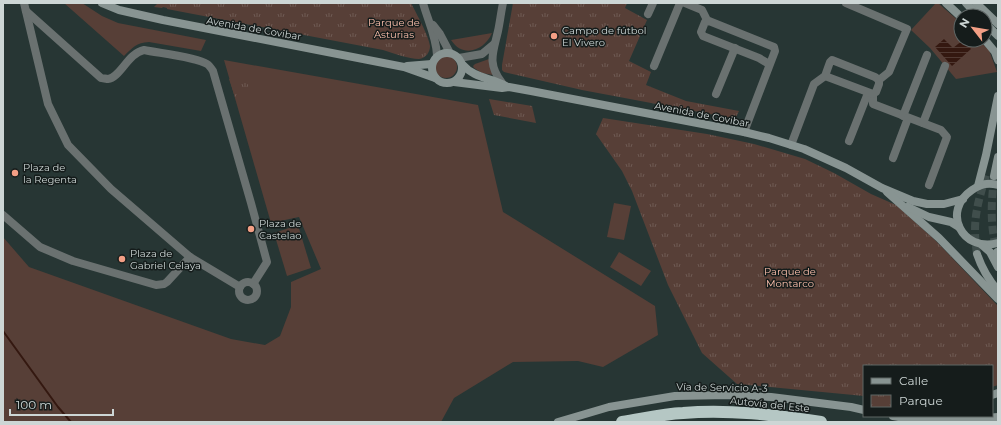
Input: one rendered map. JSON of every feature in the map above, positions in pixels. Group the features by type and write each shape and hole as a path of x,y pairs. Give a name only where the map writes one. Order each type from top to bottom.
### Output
{"highway":[{"name":"Autovía del Este","path":"622,422 681,413 728,411 769,414 821,422"}],"main road":[{"name":"Avenida de Covibar","path":"102,3 119,10 163,20 404,67 435,78"},
{"path":"976,3 998,24"},
{"path":"992,48 998,60"},
{"path":"446,52 450,53 460,61 461,74 454,82 444,83 435,78 432,74 432,64 437,55 446,52"},
{"name":"Avenida de Covibar","path":"460,61 467,70 480,77 505,85 744,132 791,145 846,168 882,188 913,201 927,204 944,204 963,199"},
{"name":"Avenida de Covibar","path":"404,67 432,64"},
{"name":"Avenida de Covibar","path":"454,82 502,88 505,85"},
{"path":"978,186 998,96"},
{"path":"998,123 990,176 998,157"},
{"path":"998,185 986,183 969,192 958,207 956,217 963,235 969,240 982,245 990,252 998,267"},
{"name":"Avenida de Covibar","path":"882,188 939,238 998,300"},
{"path":"900,204 929,217 951,222 959,227"},
{"path":"982,245 998,243"},
{"path":"977,254 985,274 998,291"},
{"name":"Vía de Servicio A-3","path":"558,422 609,407 675,396 728,395 771,397 863,408"},
{"path":"898,417 946,419 998,417"}],"street":[{"path":"423,3 431,23 437,48 437,55"},
{"path":"503,3 494,44 492,64 496,75 505,85"},
{"path":"648,14 653,3"},
{"path":"654,66 680,3"},
{"path":"685,3 702,10 707,20 774,47 774,51 744,132"},
{"path":"825,76 870,93 876,92 879,80 889,72 907,29 846,3"},
{"path":"25,7 48,104 68,145 111,189 190,257 240,286"},
{"path":"25,7 101,78 107,79 113,77 134,54 144,50 201,61 208,64 213,71 267,262 253,284"},
{"path":"707,20 701,34 760,58 769,64"},
{"path":"431,23 440,34 450,53"},
{"path":"460,61 482,54 494,44"},
{"path":"716,94 735,48"},
{"path":"892,158 927,55"},
{"path":"791,145 814,84 825,76 832,60 879,80"},
{"path":"922,123 945,66"},
{"path":"870,93 873,104 941,130 948,137 929,185"},
{"path":"849,141 870,93"},
{"path":"3,215 40,248 73,261 156,286 167,282 190,257"},
{"path":"248,282 253,284 256,287 256,296 248,300 243,299 240,296 240,286 248,282"}],"green space":[{"path":"64,3 82,3 102,16 118,23 206,40 201,51 149,42 141,43 135,46 124,56"},
{"name":"Parque de Asturias","path":"158,3 411,3 422,24 430,48 424,57 419,59 411,58 383,50 163,7 154,7"},
{"path":"513,3 627,3 625,8 647,20 629,61 651,72 646,85 686,101 739,111 736,117 731,118 582,90 504,72 502,70 502,65"},
{"path":"936,3 938,3 953,16 953,48 987,48 989,50 997,72 956,79 930,48 911,30"},
{"path":"492,33 484,44 473,50 467,51 461,49 451,40"},
{"path":"446,56 454,59 457,67 454,75 446,78 438,75 435,67 438,59"},
{"path":"489,59 493,75 482,73 474,68 473,66 475,64"},
{"path":"224,60 478,105 503,212 655,306 658,335 603,367 578,361 513,362 454,398 441,422 3,422 3,237 29,267 231,339 265,345 280,336 291,307 291,282 321,269 299,217 271,223"},
{"path":"229,79 246,79 249,87 235,97"},
{"path":"489,99 532,106 536,123 494,115"},
{"name":"Parque de Montarco","path":"603,118 707,134 754,144 805,159 834,173 871,194 896,205 936,241 997,305 998,385 993,387 993,365 863,365 863,396 737,384 702,353 668,285 632,191 622,171 596,134"},
{"path":"614,203 631,206 624,240 607,237"},
{"path":"298,225 311,268 287,276 274,233"},
{"path":"619,252 651,271 641,286 610,267"}],"shaded area":[{"path":"944,39 953,48 971,49 952,66 935,47"}],"waterway":[{"path":"3,331 58,407 71,422"}],"tunnel":[{"path":"977,254 975,232 976,214 986,175"},
{"path":"994,178 992,215 993,233 997,252"}],"place":[{"name":"Campo de fútbol El Vivero","path":"554,36"},
{"name":"Plaza de la Regenta","path":"15,173"},
{"name":"Plaza de Castelao","path":"251,229"},
{"name":"Plaza de Gabriel Celaya","path":"122,259"}]}
